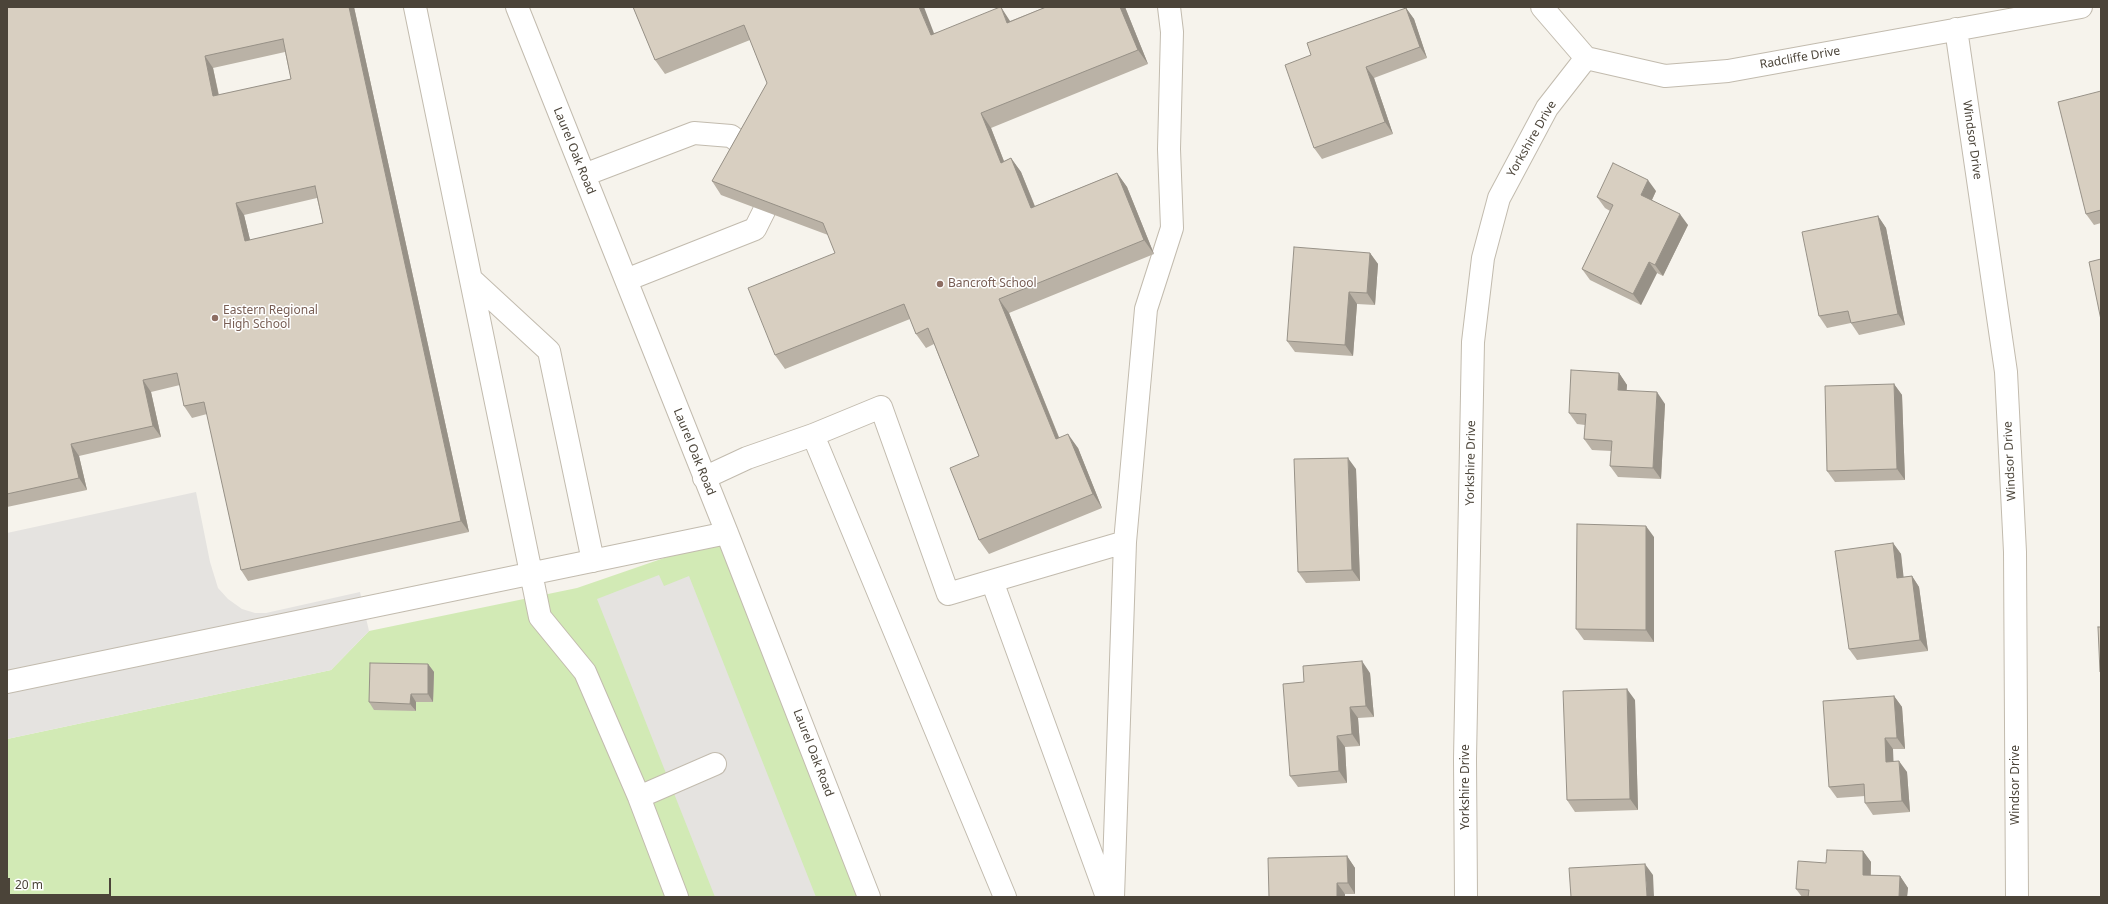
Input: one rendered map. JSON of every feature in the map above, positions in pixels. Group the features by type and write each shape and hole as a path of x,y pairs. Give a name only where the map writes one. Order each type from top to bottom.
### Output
{"street":[{"path":"415,7 540,617 585,672 639,797 677,897"},
{"name":"Laurel Oak Road","path":"517,7 727,533 869,897"},
{"path":"1113,897 1125,542 1146,310 1172,228 1169,149 1172,32 1169,7"},
{"path":"1542,7 1586,58"},
{"name":"Radcliffe Drive","path":"1586,58 1665,76 1728,71 2081,7"},
{"name":"Windsor Drive","path":"1956,29 2006,372 2015,552 2017,897"},
{"name":"Yorkshire Drive","path":"1466,897 1465,759 1473,342 1484,258 1499,198 1547,108 1586,58"},
{"path":"584,175 694,133 731,136 748,149"},
{"path":"626,280 755,230 764,211"},
{"path":"471,279 549,351 593,561"},
{"path":"704,478 747,458 813,435 881,407 948,594 1125,542"},
{"path":"813,435 1005,897"},
{"path":"7,682 727,533"},
{"path":"992,581 1107,897"},
{"path":"639,797 716,764"}],"green space":[{"path":"725,537 880,897 7,897 7,739 331,670 369,631 577,588"}],"shaded area":[{"path":"196,492 210,562 218,588 228,599 242,609 255,613 266,613 360,592 369,631 331,670 7,739 7,533"},
{"path":"659,575 664,586 689,576 816,897 715,897 597,599"}],"building":[{"name":"Eastern Regional High School","path":"7,7 349,7 461,521 241,570 204,402 184,406 177,373 143,380 153,426 71,444 79,478 7,494","holes":["283,39 291,79 213,96 205,56","315,186 323,223 245,241 236,203"]},
{"name":"Bancroft School","path":"633,7 919,7 931,35 1000,7 1007,23 1046,7 1120,7 1138,50 981,113 1001,163 1011,158 1031,208 1117,173 1144,240 999,299 1056,439 1068,434 1093,494 979,540 950,468 979,456 928,328 916,334 904,304 775,355 748,288 835,253 823,223 712,181 767,83 744,25 655,60"},
{"path":"1406,8 1420,47 1366,67 1385,122 1314,148 1285,65 1311,55 1307,43"},
{"path":"2101,91 2101,210 2086,214 2058,102"},
{"path":"1613,163 1648,180 1641,195 1680,214 1655,265 1649,262 1633,294 1582,269 1613,205 1597,197"},
{"path":"1878,216 1898,314 1851,323 1848,311 1819,316 1802,232"},
{"path":"1294,247 1370,253 1367,293 1349,292 1345,345 1287,341"},
{"path":"2101,259 2101,320 2089,262"},
{"path":"1571,370 1619,373 1618,390 1657,392 1653,468 1610,466 1612,441 1584,439 1586,414 1569,413"},
{"path":"1894,384 1897,469 1827,471 1825,386"},
{"path":"1348,458 1352,570 1298,572 1294,459"},
{"path":"1577,524 1646,526 1646,630 1576,629"},
{"path":"1893,543 1897,578 1912,576 1920,640 1849,649 1835,551"},
{"path":"2098,627 2101,627 2101,672 2100,672"},
{"path":"1362,661 1366,706 1350,707 1352,734 1337,736 1339,771 1290,776 1283,684 1304,682 1303,666"},
{"path":"370,663 428,664 428,694 411,694 410,704 369,702"},
{"path":"1627,689 1630,799 1567,800 1563,691"},
{"path":"1894,696 1897,738 1885,738 1886,762 1899,761 1902,801 1865,803 1864,784 1829,787 1823,701"},
{"path":"1827,850 1863,851 1863,875 1900,876 1899,897 1808,897 1809,890 1796,889 1798,861 1826,863"},
{"path":"1347,856 1348,883 1337,883 1337,897 1269,897 1268,858"},
{"path":"1645,864 1647,897 1571,897 1569,868"}],"place":[{"name":"Bancroft School","path":"940,284"},
{"name":"Eastern Regional High School","path":"215,318"}]}
